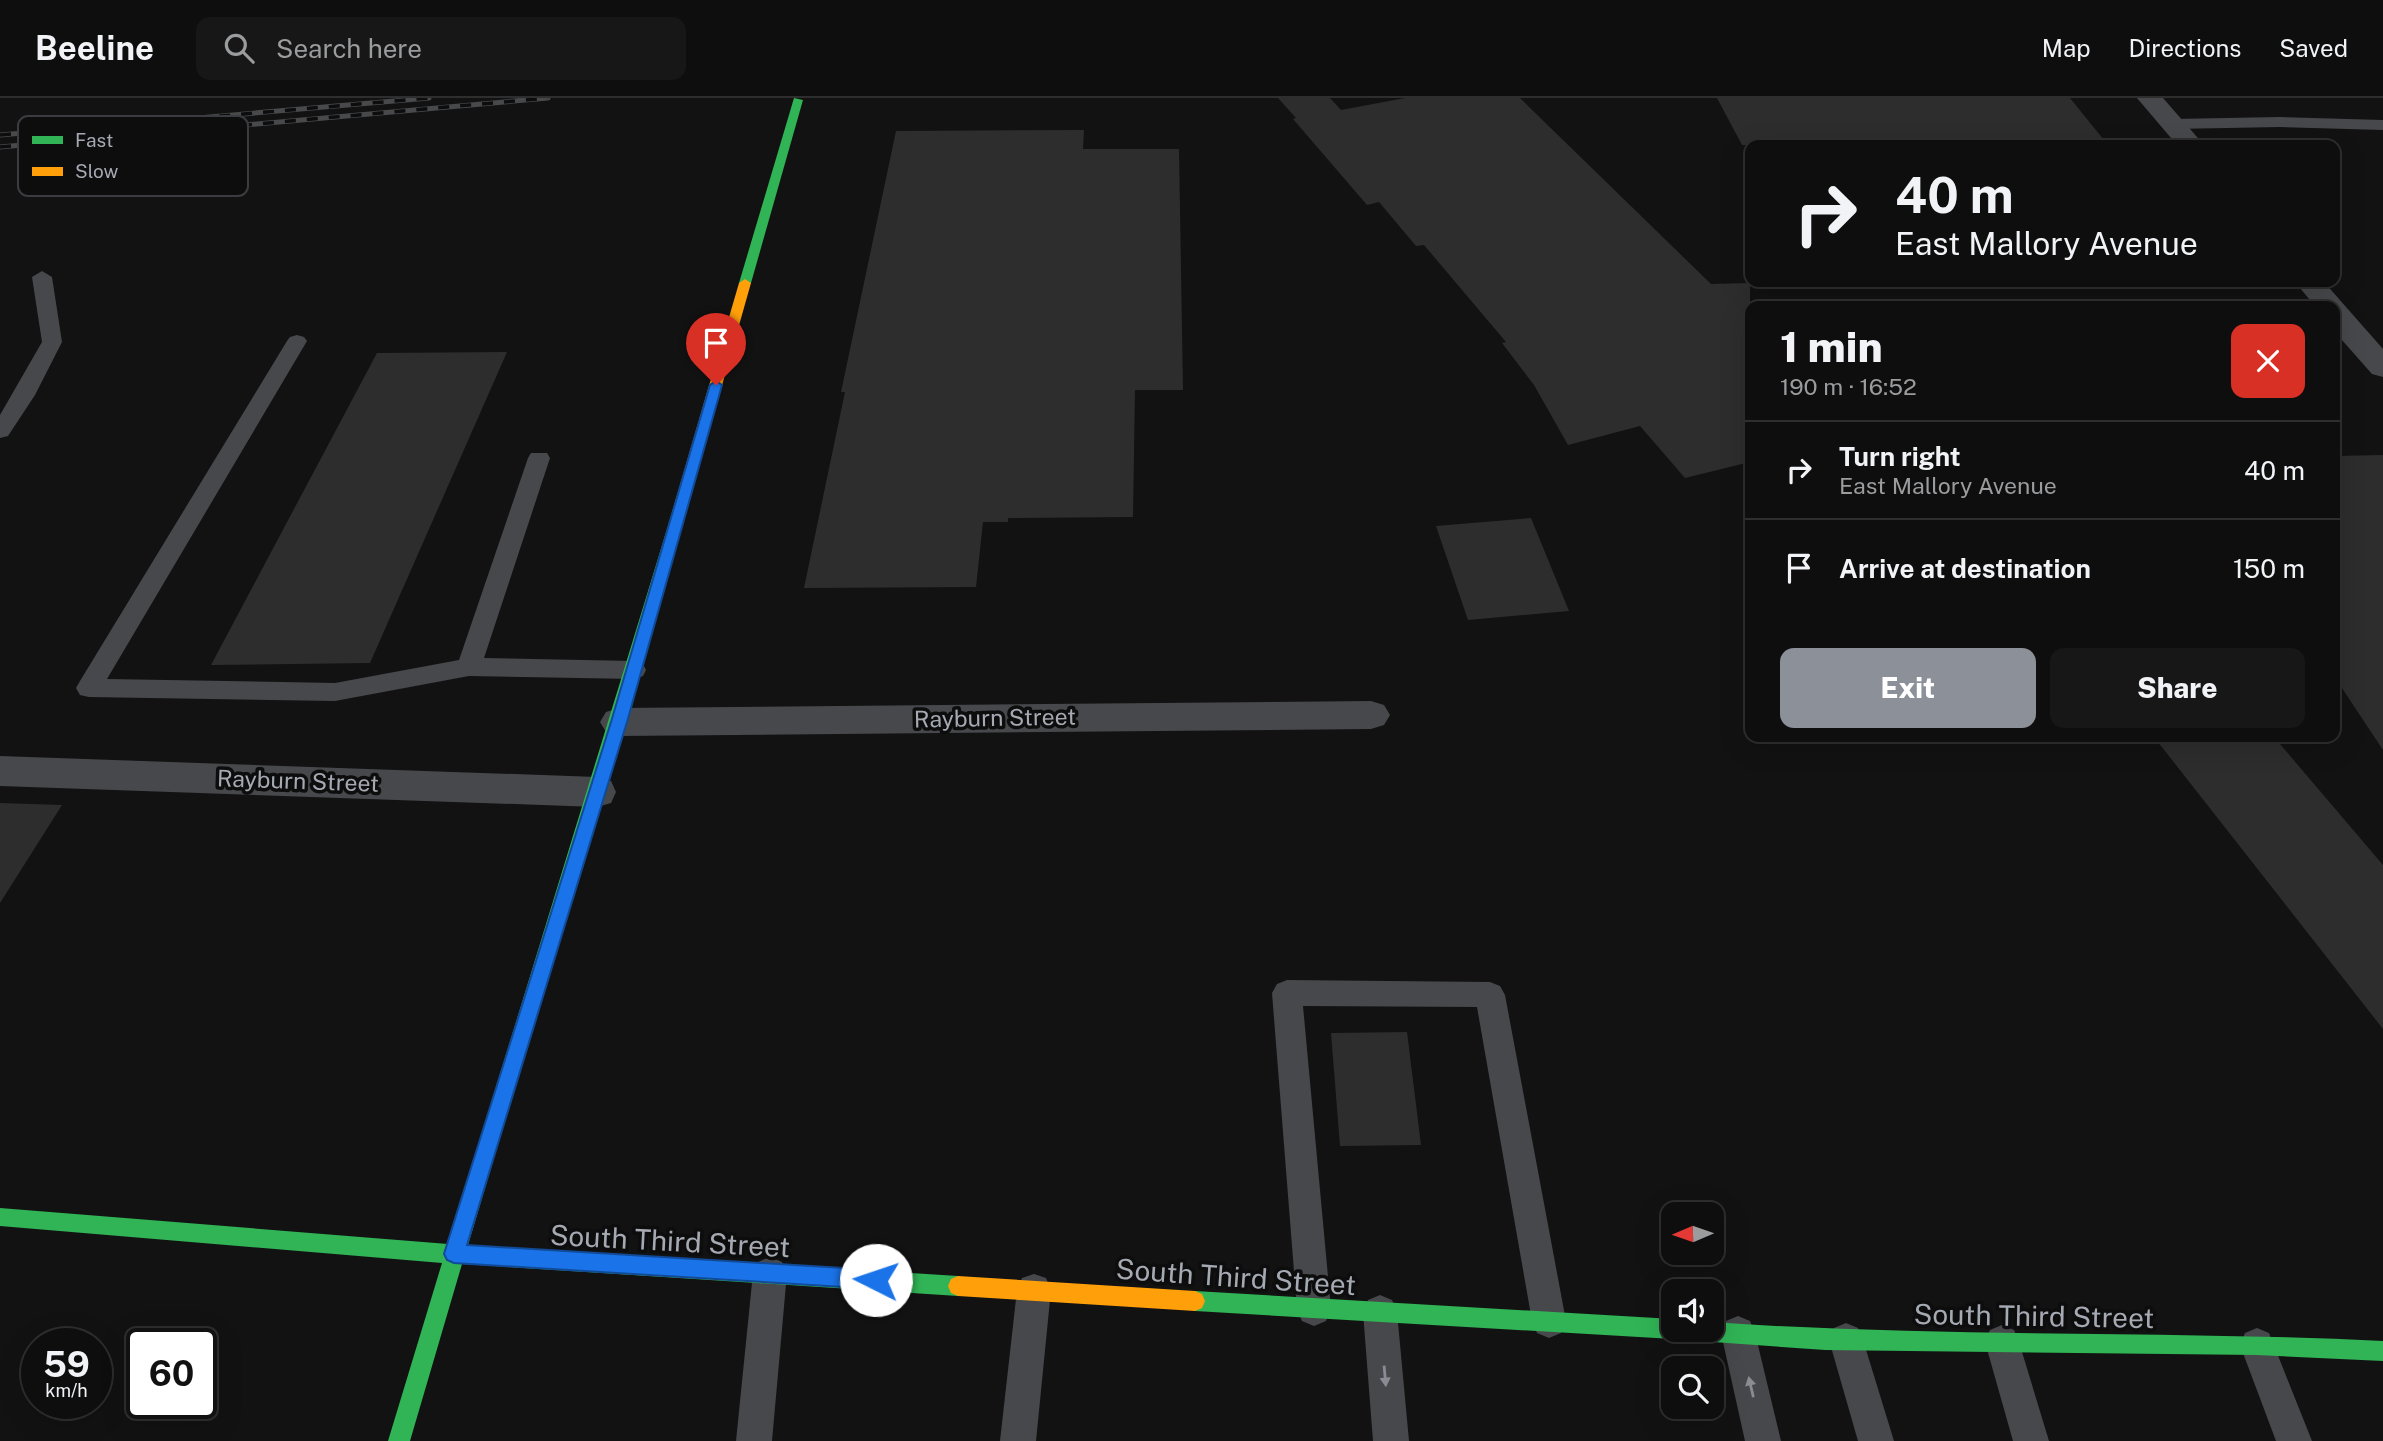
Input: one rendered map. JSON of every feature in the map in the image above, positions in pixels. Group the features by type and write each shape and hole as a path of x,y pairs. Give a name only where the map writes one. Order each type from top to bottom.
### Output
{"main road":[{"path":"399,1441 454,1254 619,722 798,100"},
{"name":"South Third Street","path":"0,1217 454,1254 1314,1309 1661,1328"},
{"name":"South Third Street","path":"1724,1333 1846,1340 2257,1345 2383,1351"}],"street":[{"path":"2149,98 2187,140"},
{"path":"2313,287 2325,301"},
{"path":"2340,319 2383,368"},
{"name":"Rayburn Street","path":"619,722 1371,715"},
{"name":"Rayburn Street","path":"0,771 597,792"}],"lane":[{"path":"2173,124 2280,121 2383,125"},
{"path":"0,431 24,395 52,342 42,277"},
{"path":"297,341 89,688 335,692 469,667 634,670"},
{"path":"469,667 539,458"},
{"path":"1314,1309 1287,993 1490,995 1549,1321"},
{"path":"754,1441 770,1273"},
{"path":"1018,1441 1034,1290"},
{"path":"1380,1312 1391,1441"},
{"path":"1738,1334 1763,1441"},
{"path":"1846,1340 1876,1441"},
{"path":"2002,1342 2031,1441"},
{"path":"2257,1345 2294,1441"}],"building":[{"path":"1278,98 1330,98 1341,110 1405,98 1520,98 1711,284 1745,283 1745,287 1750,287 1750,301 1745,301 1745,463 1685,478 1640,426 1568,445 1534,385 1502,343 1506,342 1424,245 1416,246 1379,202 1367,205 1293,119 1296,118"},
{"path":"1717,98 2070,98 2104,140 1745,140 1745,145 1742,145"},
{"path":"1084,130 1083,149 1179,149 1183,390 1135,390 1133,517 1008,518 1008,522 983,522 976,587 804,588 845,392 841,392 896,131"},
{"path":"507,352 370,663 211,665 377,353"},
{"path":"2383,455 2383,750 2340,685 2340,456"},
{"path":"1531,518 1569,611 1468,620 1436,526"},
{"path":"2158,742 2278,742 2383,865 2383,1029"},
{"path":"0,803 62,805 0,903"},
{"path":"1407,1032 1421,1145 1340,1146 1331,1033"}],"railway":[{"path":"220,116 429,98"},
{"path":"248,125 548,98"},
{"path":"0,135 18,133"},
{"path":"0,147 18,145"}],"traffic: fast":[{"path":"745,283 798,100"},
{"path":"399,1441 678,516"},
{"path":"0,1217 454,1254 958,1286"},
{"path":"1195,1301 1661,1328"},
{"path":"1724,1333 1825,1340 2257,1345 2383,1351"}],"traffic: slow":[{"path":"678,516 745,283"},
{"path":"958,1286 1195,1301"}],"route":[{"path":"716,385 619,722 454,1254 876,1280"}]}
